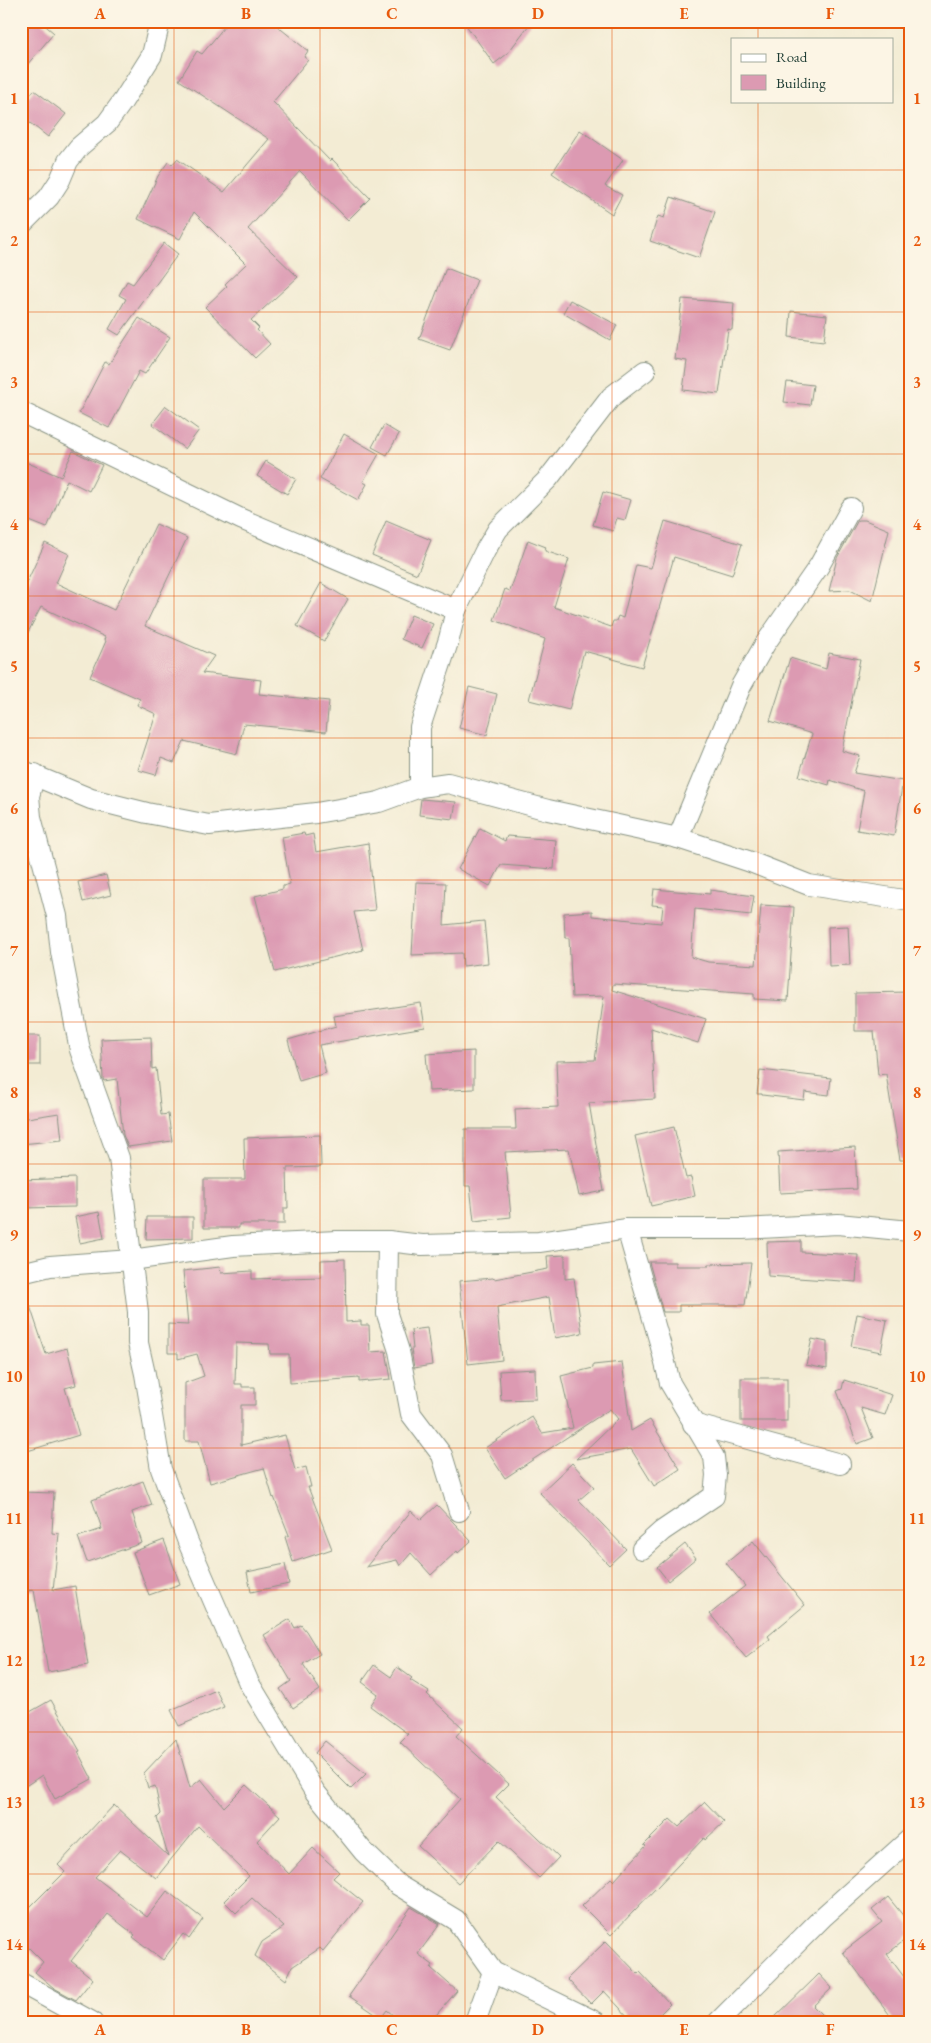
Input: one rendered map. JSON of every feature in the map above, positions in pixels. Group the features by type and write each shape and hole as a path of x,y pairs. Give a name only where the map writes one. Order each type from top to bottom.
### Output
{"street":[{"path":"21,225 49,197 60,180 68,161 79,147 107,123 123,101 152,55 160,21"},
{"path":"420,786 420,727 449,639 456,610 485,551 498,529 548,478 611,397 645,371"},
{"path":"21,412 241,518 456,610"},
{"path":"678,838 740,686 765,644 820,566 851,508"},
{"path":"596,2022 493,1972 456,1920 398,1885 363,1851 315,1792 248,1683 188,1542 161,1469 138,1343 138,1312 119,1158 80,1050 61,952 57,916 31,817 28,772 91,799 147,813 208,825 316,813 380,802 420,786 448,783 548,810 678,838 748,861 809,885 910,901"},
{"path":"21,1273 50,1266 131,1260 233,1246 337,1241 388,1241 422,1245 539,1242 627,1229 743,1230 838,1224 910,1230"},
{"path":"627,1229 670,1383 714,1457 716,1475 714,1496 662,1531 642,1549"},
{"path":"388,1241 387,1314 399,1351 411,1414 442,1455 459,1511"},
{"path":"693,1424 840,1464"},
{"path":"718,2022 824,1916 910,1839"},
{"path":"475,2022 493,1972"},
{"path":"21,1984 92,2022"}],"building":[{"path":"21,21 40,21 54,33 21,72"},
{"path":"229,21 271,21 308,51 304,57 308,60 273,102 330,161 332,159 370,198 348,220 300,171 248,229 298,277 251,320 259,328 257,330 270,344 255,358 205,307 246,264 194,212 180,239 138,219 158,176 168,162 172,165 177,159 224,192 269,139 179,80 197,51 202,54"},
{"path":"463,21 532,21 507,54 494,64"},
{"path":"34,90 66,114 48,137 21,116 21,106"},
{"path":"580,130 623,160 605,186 622,195 612,214 552,173"},
{"path":"671,197 715,212 699,258 650,241 658,216 664,218"},
{"path":"164,243 178,254 119,335 109,329 126,299 119,295 127,281 133,284"},
{"path":"446,268 477,280 450,350 419,339"},
{"path":"682,299 734,303 732,330 728,329 719,394 683,390 687,361 675,359"},
{"path":"570,300 617,325 610,340 563,313"},
{"path":"791,311 827,315 824,341 789,337"},
{"path":"139,318 170,337 145,374 139,371 109,428 79,413 105,362 109,364"},
{"path":"787,382 813,385 810,405 784,402"},
{"path":"166,406 199,430 185,449 152,424"},
{"path":"384,425 399,434 387,455 372,447"},
{"path":"344,434 379,454 363,482 367,484 358,500 320,479"},
{"path":"73,451 102,465 89,491 67,480 47,528 22,518 28,502 21,499 21,460 61,477"},
{"path":"266,461 296,479 287,494 257,476"},
{"path":"603,492 631,500 625,520 617,518 613,531 593,525"},
{"path":"858,520 865,520 889,530 872,601 850,590 829,591 837,558"},
{"path":"386,521 431,540 417,574 372,555"},
{"path":"665,521 742,544 732,575 674,557 642,667 584,651 569,710 529,700 545,639 494,620 505,589 510,591 528,540 546,547 545,551 569,559 554,607 611,627 613,621 616,621 618,616 623,618 636,565 651,568"},
{"path":"156,524 187,538 145,626 214,656 202,673 261,680 259,694 329,701 326,732 244,724 237,754 184,741 174,763 161,758 156,775 138,770 156,714 137,705 140,699 90,677 106,641 104,640 105,637 41,607 21,646 21,595 45,543 69,554 56,583 114,610"},
{"path":"321,583 348,599 324,641 297,626"},
{"path":"411,615 433,624 422,648 401,639"},
{"path":"829,653 860,659 842,751 860,756 854,773 903,781 894,836 857,830 864,791 830,780 829,785 799,776 812,734 770,721 790,658 826,669"},
{"path":"469,687 497,694 487,735 459,728"},
{"path":"421,799 456,802 453,819 419,815"},
{"path":"480,828 505,841 507,836 556,840 554,869 501,865 490,886 458,869"},
{"path":"304,833 305,836 313,834 316,852 368,843 375,910 354,912 363,950 275,972 255,896 283,889 283,886 290,884 282,837"},
{"path":"106,875 111,895 83,902 78,882"},
{"path":"416,882 446,883 444,925 484,921 488,963 463,966 462,953 412,955"},
{"path":"654,889 710,894 710,890 754,896 751,915 695,909 691,957 708,962 756,965 761,905 794,907 788,1001 754,999 754,994 613,984 612,990 706,1019 698,1043 651,1028 655,1099 589,1103 604,1191 579,1196 569,1149 505,1152 511,1217 474,1221 470,1186 465,1186 465,1129 516,1129 515,1109 558,1107 556,1061 595,1060 604,996 572,997 569,938 565,938 564,913 592,911 592,916 661,923 663,906 652,905"},
{"path":"848,926 850,965 829,966 828,927"},
{"path":"910,992 910,1160 900,1160 886,1074 878,1075 874,1031 855,1031 855,993"},
{"path":"421,1003 425,1027 319,1045 326,1073 299,1081 288,1040 336,1026 334,1016"},
{"path":"21,1036 40,1036 40,1065 21,1065"},
{"path":"151,1037 152,1069 156,1068 161,1115 168,1114 172,1141 128,1147 123,1135 117,1079 104,1081 103,1079 101,1039"},
{"path":"474,1051 474,1089 429,1091 426,1054"},
{"path":"760,1070 831,1078 829,1095 805,1092 804,1100 757,1094"},
{"path":"59,1113 62,1140 21,1144 21,1119"},
{"path":"674,1127 686,1178 691,1177 695,1196 651,1206 635,1136"},
{"path":"320,1135 321,1167 287,1168 288,1208 284,1208 284,1224 239,1224 239,1228 204,1228 204,1179 245,1179 244,1138"},
{"path":"855,1147 857,1189 780,1193 778,1152"},
{"path":"75,1178 75,1207 22,1208 21,1180"},
{"path":"99,1212 104,1238 80,1243 75,1217"},
{"path":"147,1217 193,1217 193,1238 146,1239"},
{"path":"801,1241 801,1252 858,1255 856,1282 768,1276 767,1242"},
{"path":"565,1255 565,1279 574,1278 582,1333 555,1338 549,1297 497,1307 502,1360 468,1364 459,1281 494,1279 548,1269 547,1256"},
{"path":"345,1259 346,1322 361,1321 361,1325 369,1325 370,1352 386,1351 391,1379 359,1382 359,1378 290,1383 289,1354 270,1354 269,1344 236,1343 235,1384 242,1384 242,1387 255,1387 255,1405 241,1405 241,1445 285,1435 295,1470 306,1467 311,1487 308,1487 332,1549 293,1562 285,1537 289,1535 273,1498 264,1468 210,1483 199,1441 185,1441 185,1383 204,1376 197,1354 178,1359 178,1353 168,1353 168,1324 188,1325 183,1271 220,1267 221,1273 252,1271 252,1279 321,1277 321,1260"},
{"path":"649,1262 675,1262 675,1266 751,1263 745,1305 679,1305 679,1312 663,1312"},
{"path":"21,1291 25,1291 46,1354 67,1348 76,1385 65,1388 79,1435 21,1453"},
{"path":"857,1314 887,1320 881,1352 851,1346"},
{"path":"427,1328 432,1365 414,1368 411,1330"},
{"path":"812,1339 827,1342 827,1369 806,1365"},
{"path":"622,1362 631,1431 650,1420 680,1469 654,1486 631,1449 576,1459 618,1419 610,1409 505,1478 485,1448 532,1417 542,1433 573,1428 561,1376 593,1368 593,1365"},
{"path":"535,1369 536,1399 501,1400 499,1371"},
{"path":"741,1378 787,1378 787,1421 741,1421"},
{"path":"844,1380 892,1395 885,1415 861,1408 873,1438 857,1444 837,1391 842,1389"},
{"path":"572,1463 594,1487 579,1500 626,1549 609,1565 540,1493"},
{"path":"143,1481 152,1505 132,1512 142,1543 87,1562 78,1537 102,1529 92,1500"},
{"path":"21,1492 54,1493 52,1533 59,1534 53,1590 75,1586 88,1665 48,1672 34,1590 21,1592"},
{"path":"437,1505 471,1541 458,1553 457,1551 431,1575 411,1553 400,1566 397,1560 366,1567 411,1511 421,1520"},
{"path":"164,1540 180,1584 149,1595 133,1552"},
{"path":"753,1541 805,1605 768,1636 770,1639 746,1658 710,1614 745,1586 726,1563"},
{"path":"685,1544 696,1558 668,1581 657,1567"},
{"path":"285,1564 289,1584 251,1592 247,1572"},
{"path":"290,1619 295,1628 301,1625 320,1654 303,1664 320,1690 293,1708 280,1689 291,1681 264,1635"},
{"path":"374,1665 391,1677 397,1667 412,1678 410,1680 429,1692 427,1694 463,1728 456,1736 509,1784 496,1797 559,1857 539,1878 499,1841 458,1883 418,1846 460,1799 400,1742 408,1734 370,1706 378,1694 362,1682"},
{"path":"216,1690 224,1707 179,1726 171,1710"},
{"path":"51,1700 80,1751 78,1752 92,1779 55,1799 42,1775 21,1789 21,1717"},
{"path":"176,1739 190,1788 201,1779 224,1807 246,1785 280,1816 257,1841 289,1874 313,1848 339,1872 333,1878 363,1902 323,1951 320,1948 292,1967 286,1980 255,1956 262,1942 284,1927 252,1898 236,1913 224,1901 249,1876 198,1826 156,1878 120,1850 95,1877 147,1917 167,1891 203,1919 189,1939 183,1934 163,1960 133,1937 135,1935 108,1914 71,1961 93,1979 76,2000 54,1988 35,1972 43,1962 21,1940 21,1916 65,1872 58,1865 114,1805 168,1856 157,1818 161,1814 155,1786 148,1788 144,1773"},
{"path":"325,1741 366,1774 351,1789 315,1753"},
{"path":"705,1802 724,1822 705,1840 704,1838 611,1935 582,1906 611,1878 614,1881 646,1846 644,1845 670,1819 679,1827"},
{"path":"888,1897 910,1924 910,1936 887,1954 910,1985 910,2022 895,2022 843,1952 882,1922 872,1910"},
{"path":"411,1907 440,1924 418,1954 433,1965 431,1968 457,1991 430,2022 401,2022 387,2010 381,2018 349,1996"},
{"path":"606,1941 638,1974 640,1972 670,2004 652,2022 633,2022 604,1991 591,2004 567,1979"},
{"path":"819,1974 832,1988 813,2006 829,2022 770,2022"}]}
